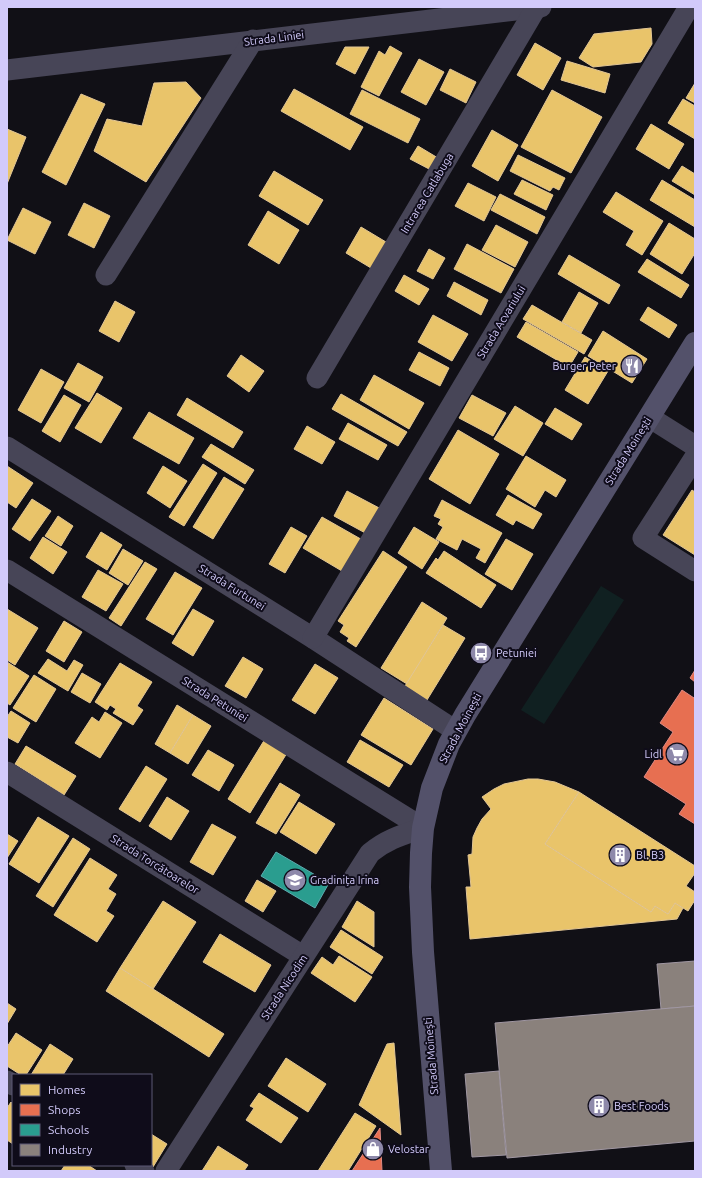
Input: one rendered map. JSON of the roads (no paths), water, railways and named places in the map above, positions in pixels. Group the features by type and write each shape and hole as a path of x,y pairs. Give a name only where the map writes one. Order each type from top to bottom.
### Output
{"main road":[{"name":"Strada Moinești","path":"441,1171 423,952 420,887 423,828 436,777 456,730 695,343"}],"street":[{"name":"Strada Liniei","path":"7,70 539,7"},
{"name":"Intrarea Catlabuga","path":"317,378 539,7"},
{"name":"Strada Acvariului","path":"313,638 689,7"},
{"path":"106,275 253,40"},
{"path":"649,417 695,446"},
{"name":"Strada Furtunei","path":"7,447 313,638 456,730"},
{"path":"695,457 643,538 695,571"},
{"name":"Strada Petuniei","path":"7,570 423,828"},
{"name":"Strada Torcătoarelor","path":"7,772 303,956"},
{"name":"Strada Nicodim","path":"166,1171 370,853 380,845 393,838 423,828"}],"place":[{"name":"Burger Peter","path":"632,366"},
{"name":"Petuniei","path":"481,653"},
{"name":"Lidl","path":"677,754"},
{"name":"Bl. B3","path":"620,855"},
{"name":"Gradinița Irina","path":"295,880"},
{"name":"Best Foods","path":"599,1106"},
{"name":"Velostar","path":"373,1149"}]}
